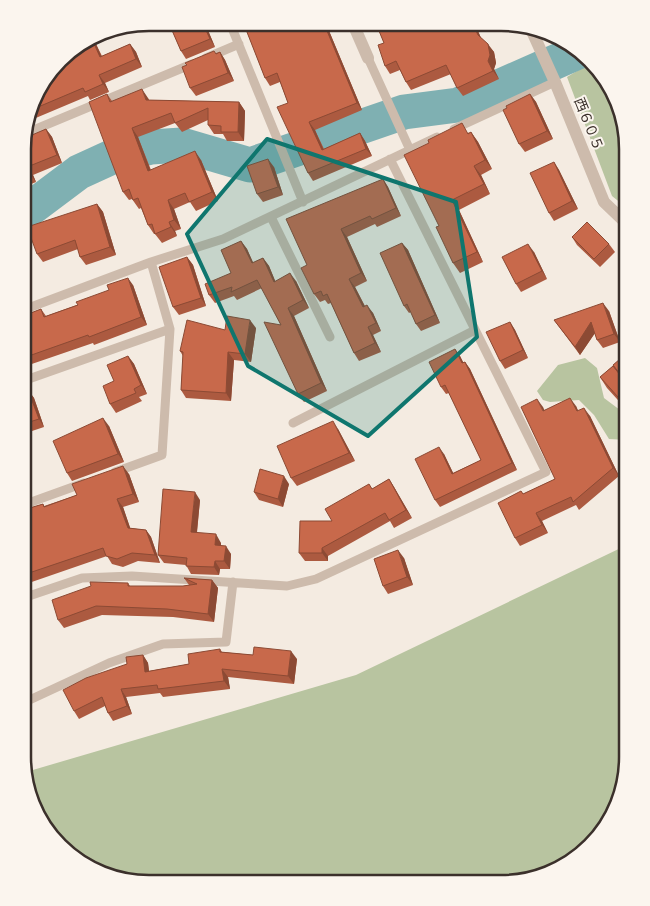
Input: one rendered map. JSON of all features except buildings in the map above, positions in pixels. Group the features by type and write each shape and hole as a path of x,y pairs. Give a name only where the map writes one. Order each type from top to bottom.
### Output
{"street":[{"path":"356,31 368,58"},
{"name":"西６０５","path":"534,36 551,72 604,202 619,216"}],"lane":[{"path":"233,31 303,202"},
{"path":"33,130 239,44"},
{"path":"368,58 410,150"},
{"path":"31,307 151,262 223,239 410,150 551,72"},
{"path":"31,595 82,578 132,576 287,586 316,579 546,472 390,159"},
{"path":"271,217 330,338"},
{"path":"107,475 162,455 170,329 151,262"},
{"path":"31,378 170,329"},
{"path":"293,423 475,330"},
{"path":"31,502 97,478"},
{"path":"31,698 109,663 163,644 226,642 232,582"}],"highlighted area":[{"path":"267,139 456,202 477,337 368,436 248,366 187,234"}],"green space":[{"path":"584,66 603,90 610,104 618,133 619,202 612,196 567,77"},
{"path":"585,358 597,368 604,398 619,409 619,440 609,439 594,415 579,400 550,402 543,400 537,391 558,365"},
{"path":"618,549 618,765 613,795 599,823 579,846 567,855 539,869 517,874 501,875 133,874 104,866 71,846 51,823 37,795 32,770 356,675"}],"waterway":[{"path":"31,208 79,172 114,156 151,147 182,145 250,165 404,112 458,105 571,55"}]}
